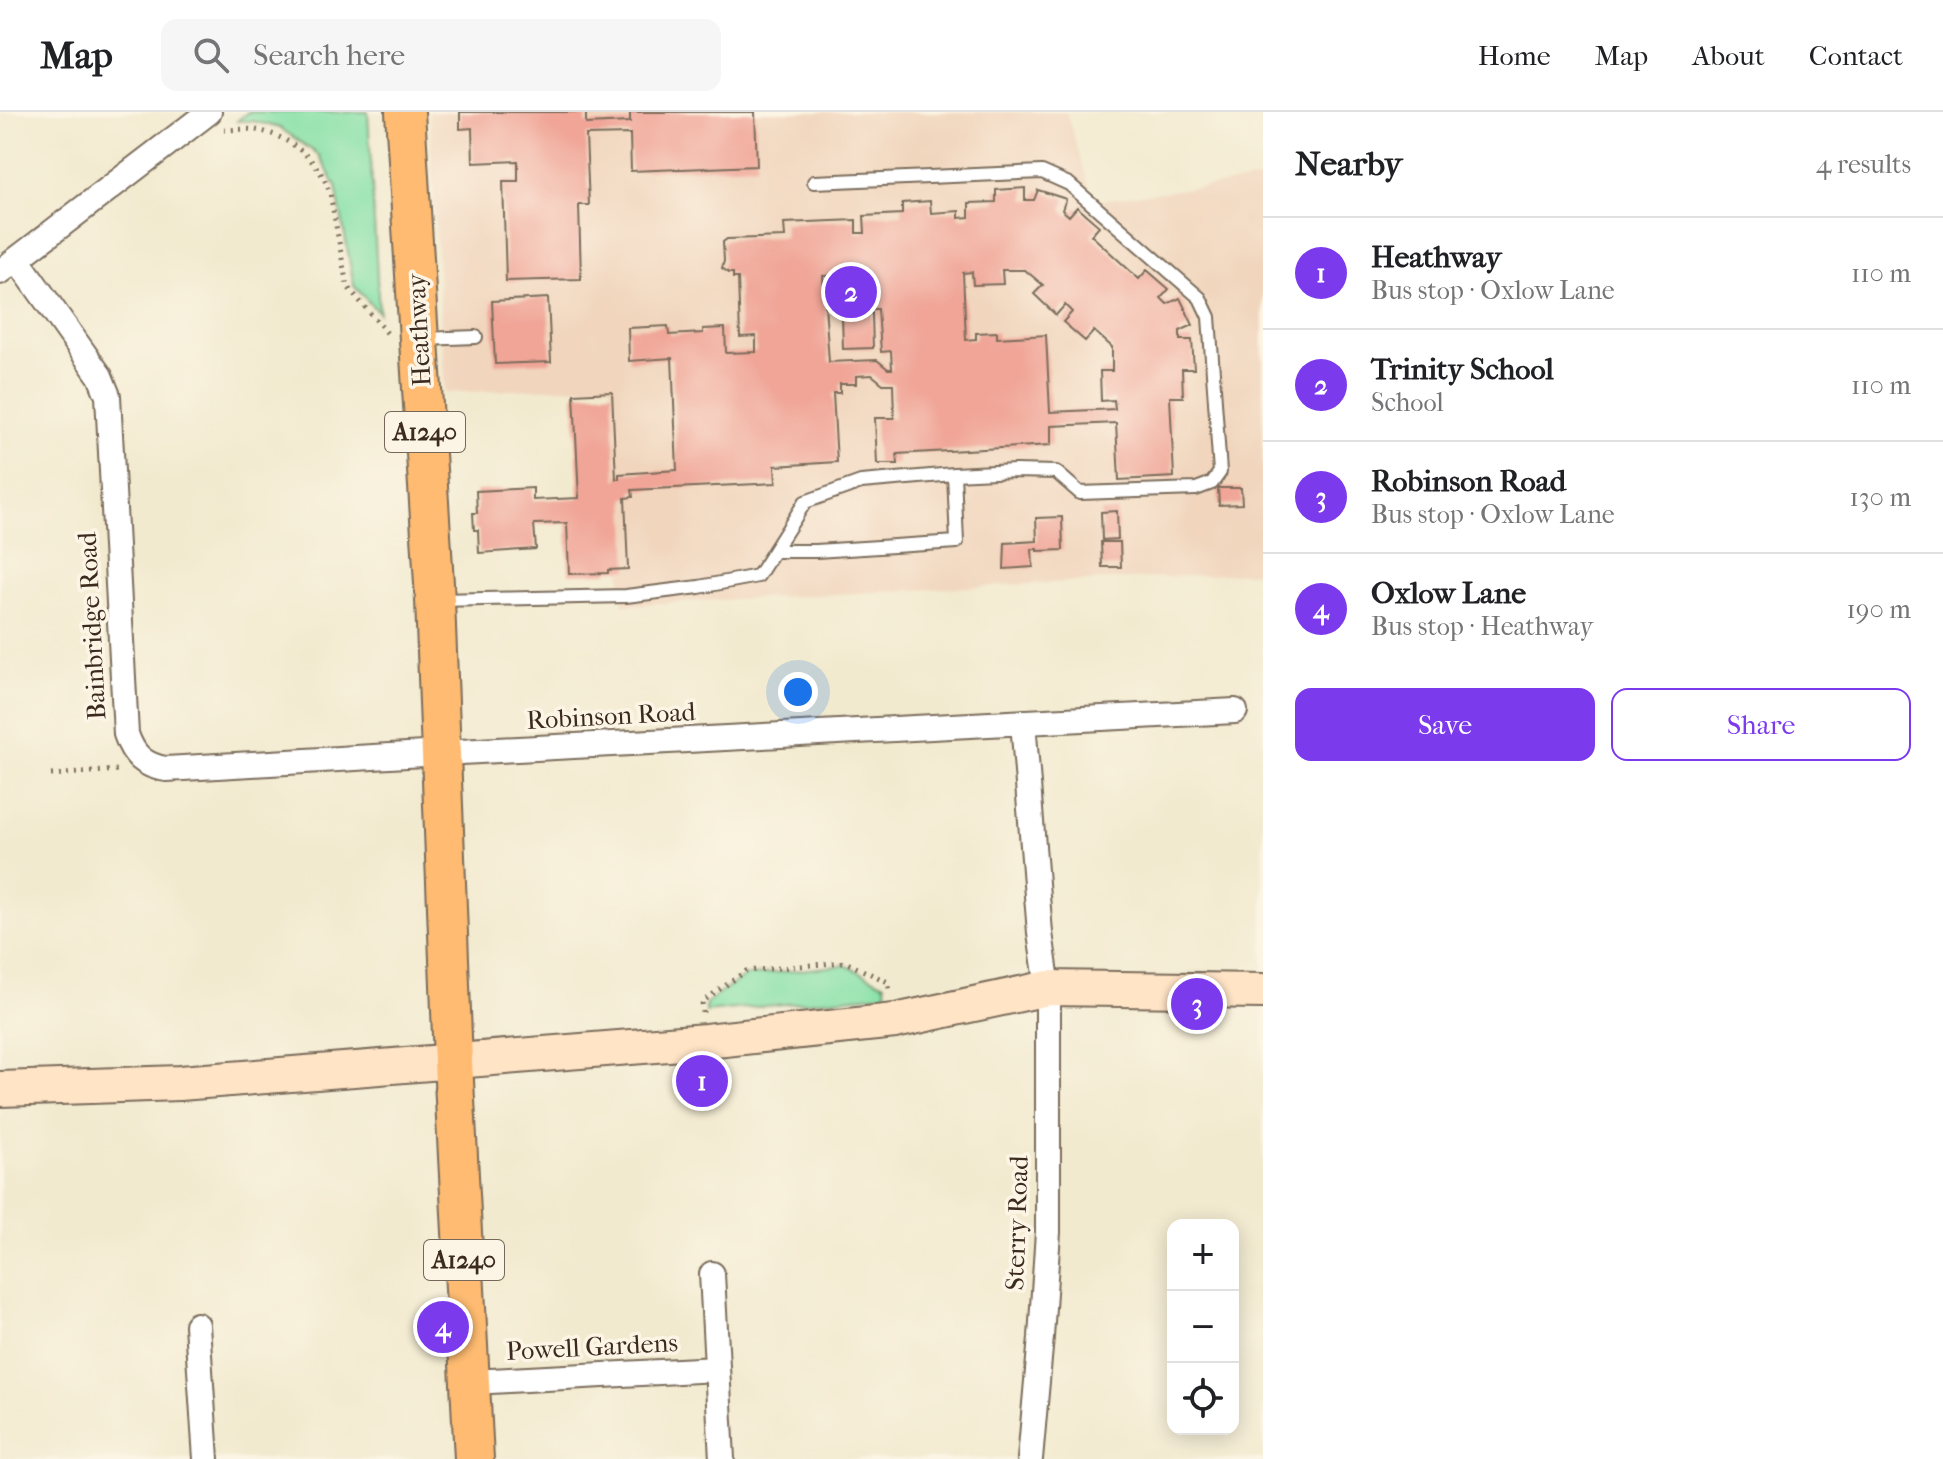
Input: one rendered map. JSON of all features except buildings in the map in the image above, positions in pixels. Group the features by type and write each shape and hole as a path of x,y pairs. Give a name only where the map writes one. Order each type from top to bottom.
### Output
{"main road":[{"name":"Heathway","path":"405,112 403,336 435,600 453,1062 474,1459"}],"street":[{"path":"8,266 209,112"},
{"name":"Bainbridge Road","path":"8,266 100,376 108,396 126,734 138,757"},
{"name":"Robinson Road","path":"441,753 1235,711"},
{"path":"1023,722 1040,933 1048,988"},
{"path":"138,757 155,768 166,769 441,753"},
{"path":"0,1089 180,1083 706,1041 895,1021 1048,988 1263,991"},
{"name":"Sterry Road","path":"1030,1459 1048,1232 1048,988"},
{"name":"Powell Gardens","path":"712,1274 722,1459"},
{"path":"197,1325 206,1459"},
{"name":"Powell Gardens","path":"471,1382 717,1369"}],"lane":[{"path":"435,600 626,596 758,576 805,502 861,482 1015,471 1056,472 1080,493 1201,488 1212,483 1220,472 1209,317 1200,298 1069,184 1042,172 814,182"},
{"path":"403,336 476,337"},
{"path":"774,551 957,542 954,474"}],"path":[{"path":"184,132 254,129 289,142 307,156 326,180 347,286 403,336"},
{"path":"51,775 125,769 138,757"},
{"path":"706,1041 702,1002 746,971 845,962 888,982 895,1021"}],"shaded area":[{"path":"429,112 1066,112 1091,192 1100,200 1263,179 1263,572 623,605 610,386 445,393"}],"green space":[{"path":"248,112 368,112 379,313 354,286 336,186 319,155 280,128 253,121 237,121"},
{"path":"845,965 885,984 886,994 706,1012 706,1003 745,976"}],"place":[{"name":"Trinity School","path":"851,292"},
{"name":"Robinson Road","path":"1197,1004"},
{"name":"Heathway","path":"702,1081"},
{"name":"Oxlow Lane","path":"443,1327"}]}
